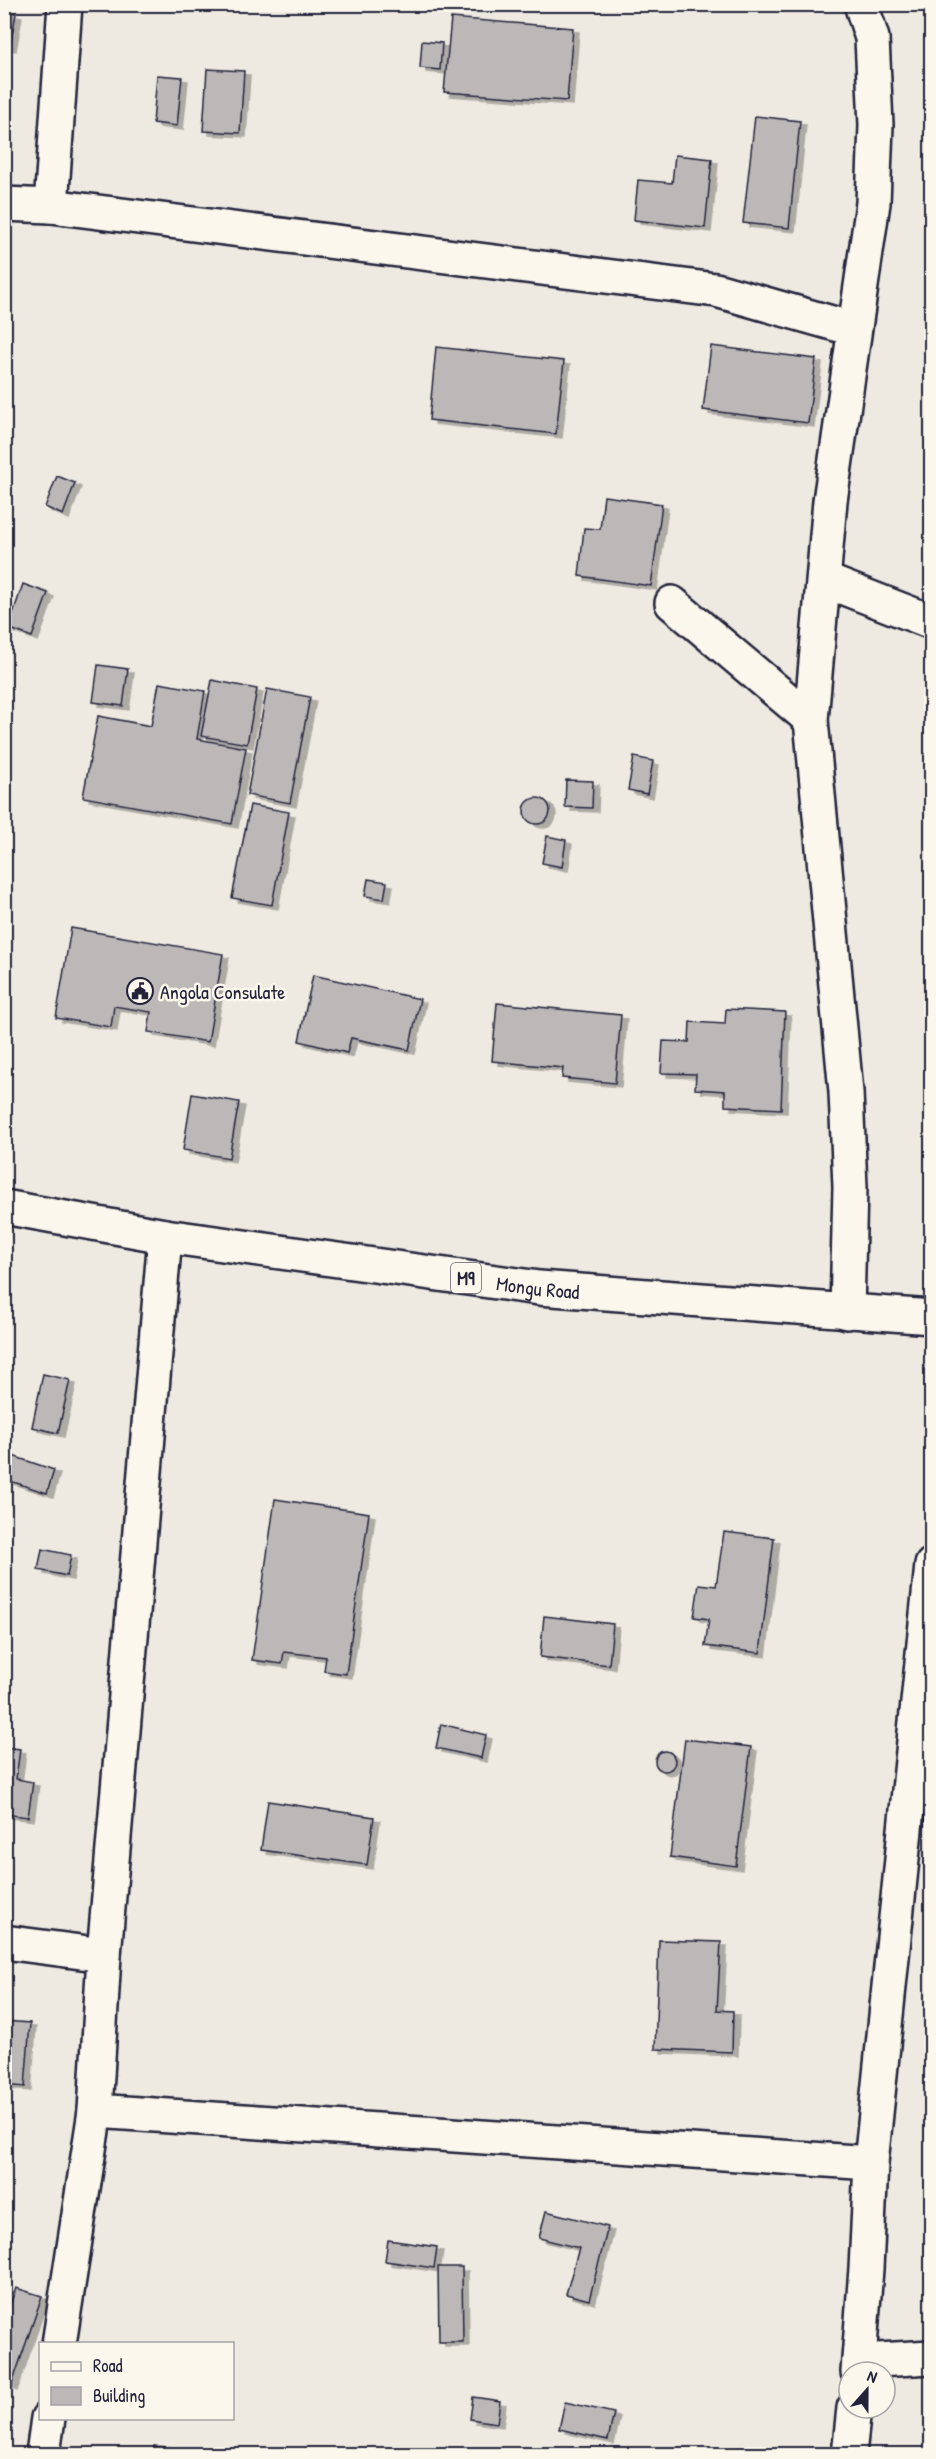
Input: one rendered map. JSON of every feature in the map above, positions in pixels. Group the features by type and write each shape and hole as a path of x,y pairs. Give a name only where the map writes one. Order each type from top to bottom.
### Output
{"street":[{"path":"51,206 65,4"},
{"path":"847,1312 850,1187 846,1092 811,720 830,501 853,329 873,203 876,125 872,38 861,4"},
{"path":"4,204 51,206 716,290 853,329"},
{"path":"824,580 932,622"},
{"path":"672,603 811,720"},
{"name":"Mongu Road","path":"4,1207 165,1236 539,1288 932,1317"},
{"path":"59,2342 95,2111 104,1955 165,1236"},
{"path":"858,2360 871,2163 932,1565"},
{"path":"4,1942 104,1955"},
{"path":"95,2111 871,2163"},
{"path":"897,2361 932,2357"},
{"path":"43,2454 48,2420"},
{"path":"849,2454 853,2420"}],"building":[{"path":"4,11 16,13 10,47 4,46"},
{"path":"451,18 573,28 567,101 444,92"},
{"path":"422,41 442,43 440,70 420,68"},
{"path":"207,69 244,71 240,133 203,131"},
{"path":"157,75 182,77 177,126 153,123"},
{"path":"755,116 800,121 789,228 743,223"},
{"path":"675,155 712,159 705,228 634,220 638,180 672,183"},
{"path":"711,346 816,359 808,423 703,410"},
{"path":"436,347 564,361 556,434 429,420"},
{"path":"57,476 75,483 63,515 45,507"},
{"path":"604,496 662,504 651,586 579,576 584,528 600,529"},
{"path":"23,584 48,593 32,637 8,628"},
{"path":"98,665 128,669 123,706 93,702"},
{"path":"212,680 257,689 247,744 201,736"},
{"path":"159,683 205,691 197,739 246,748 232,824 83,797 98,716 151,726"},
{"path":"267,689 310,697 290,803 247,795"},
{"path":"634,757 653,761 647,794 628,790"},
{"path":"566,780 593,781 592,808 565,807"},
{"path":"537,798 546,802 550,811 546,820 537,824 528,820 524,811 528,802"},
{"path":"250,805 289,812 272,905 232,898"},
{"path":"547,836 566,840 562,867 542,863"},
{"path":"368,879 387,882 384,899 365,896"},
{"path":"71,928 223,954 208,1042 148,1032 151,1012 114,1006 111,1027 56,1018"},
{"path":"313,975 420,999 409,1050 351,1038 347,1053 299,1041"},
{"path":"497,1003 621,1015 615,1083 562,1078 563,1068 492,1061"},
{"path":"726,1009 785,1012 781,1109 725,1106 725,1091 695,1089 696,1074 661,1073 663,1041 689,1042 690,1022 725,1024"},
{"path":"192,1094 239,1102 229,1158 183,1150"},
{"path":"43,1374 70,1380 58,1433 32,1427"},
{"path":"4,1453 54,1470 47,1493 4,1479"},
{"path":"275,1499 369,1513 346,1674 324,1671 326,1657 284,1652 282,1664 252,1660"},
{"path":"724,1532 774,1538 760,1653 705,1646 709,1619 694,1617 699,1584 716,1586"},
{"path":"42,1549 71,1555 67,1576 38,1570"},
{"path":"544,1616 613,1624 609,1665 540,1657"},
{"path":"441,1724 486,1735 481,1758 436,1748"},
{"path":"685,1739 751,1747 736,1866 670,1857"},
{"path":"4,1747 20,1749 16,1779 33,1782 28,1817 4,1814"},
{"path":"665,1751 672,1754 675,1761 672,1768 665,1771 658,1768 655,1761 658,1754"},
{"path":"268,1801 374,1817 367,1865 261,1850"},
{"path":"659,1940 721,1942 717,2010 733,2011 732,2052 655,2049"},
{"path":"4,2021 30,2023 25,2087 4,2085"},
{"path":"546,2211 608,2227 589,2300 566,2294 579,2248 539,2238"},
{"path":"388,2240 437,2247 434,2268 385,2261"},
{"path":"438,2267 462,2267 463,2342 439,2342"},
{"path":"16,2288 42,2296 11,2387 4,2384 4,2322"},
{"path":"473,2397 500,2401 497,2423 470,2419"},
{"path":"565,2402 614,2413 608,2440 559,2429"},
{"path":"154,2446 227,2453 227,2454 153,2454"}],"place":[{"name":"Angola Consulate","path":"140,991"}]}
